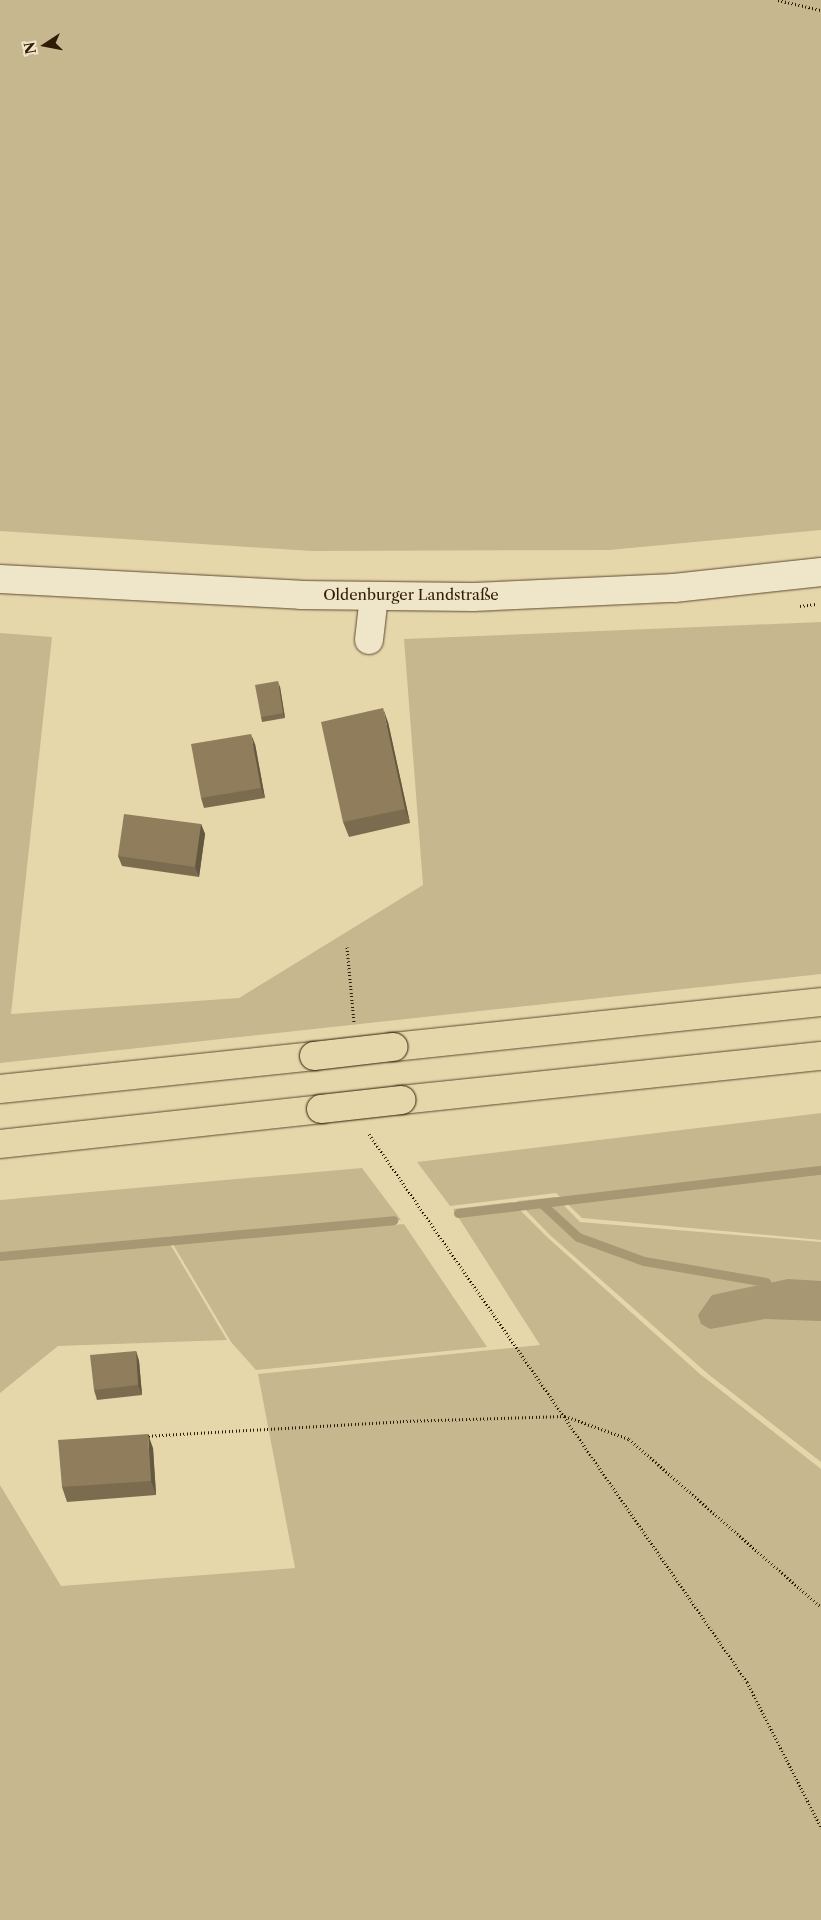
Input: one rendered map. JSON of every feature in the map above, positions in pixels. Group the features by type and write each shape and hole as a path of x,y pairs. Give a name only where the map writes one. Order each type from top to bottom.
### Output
{"highway":[{"path":"0,1089 821,1002"},
{"path":"0,1144 821,1056"}],"street":[{"name":"Oldenburger Landstraße","path":"0,579 374,596 473,597 674,588 821,572"},
{"path":"369,640 374,596"}],"path":[{"path":"778,0 821,10"},
{"path":"347,947 355,1032"},
{"path":"364,1127 747,1682 821,1827"},
{"path":"136,1436 403,1421 565,1416 629,1439 821,1607"}],"shaded area":[{"path":"0,0 821,0 821,530 609,550 312,551 0,531"},
{"path":"821,622 821,974 0,1063 0,633 52,637 11,1014 239,998 423,885 404,639"},
{"path":"821,1113 821,1240 582,1218 556,1193 450,1206 417,1162"},
{"path":"362,1168 401,1220 166,1237 227,1340 58,1346 0,1393 0,1200"},
{"path":"556,1197 580,1222 821,1242 821,1462 708,1374 550,1235 517,1201"},
{"path":"512,1202 547,1237 700,1374 821,1469 821,1920 0,1920 0,1485 61,1586 295,1568 258,1374 540,1345 453,1209"},
{"path":"404,1224 487,1347 256,1370 231,1342 171,1241"},
{"path":"788,1279 821,1281 821,1321 765,1319 710,1329 701,1324 698,1315 712,1295"}],"building":[{"path":"278,681 283,713 261,717 255,685"},
{"path":"383,708 405,809 343,822 321,722"},
{"path":"251,734 261,788 201,798 191,744"},
{"path":"124,814 201,824 195,867 118,856"},
{"path":"136,1351 138,1385 94,1390 90,1355"},
{"path":"148,1434 151,1481 62,1487 58,1440"}],"waterway":[{"path":"458,1213 821,1170"},
{"path":"541,1203 578,1237 644,1261 766,1282"},
{"path":"0,1256 393,1220"}]}
